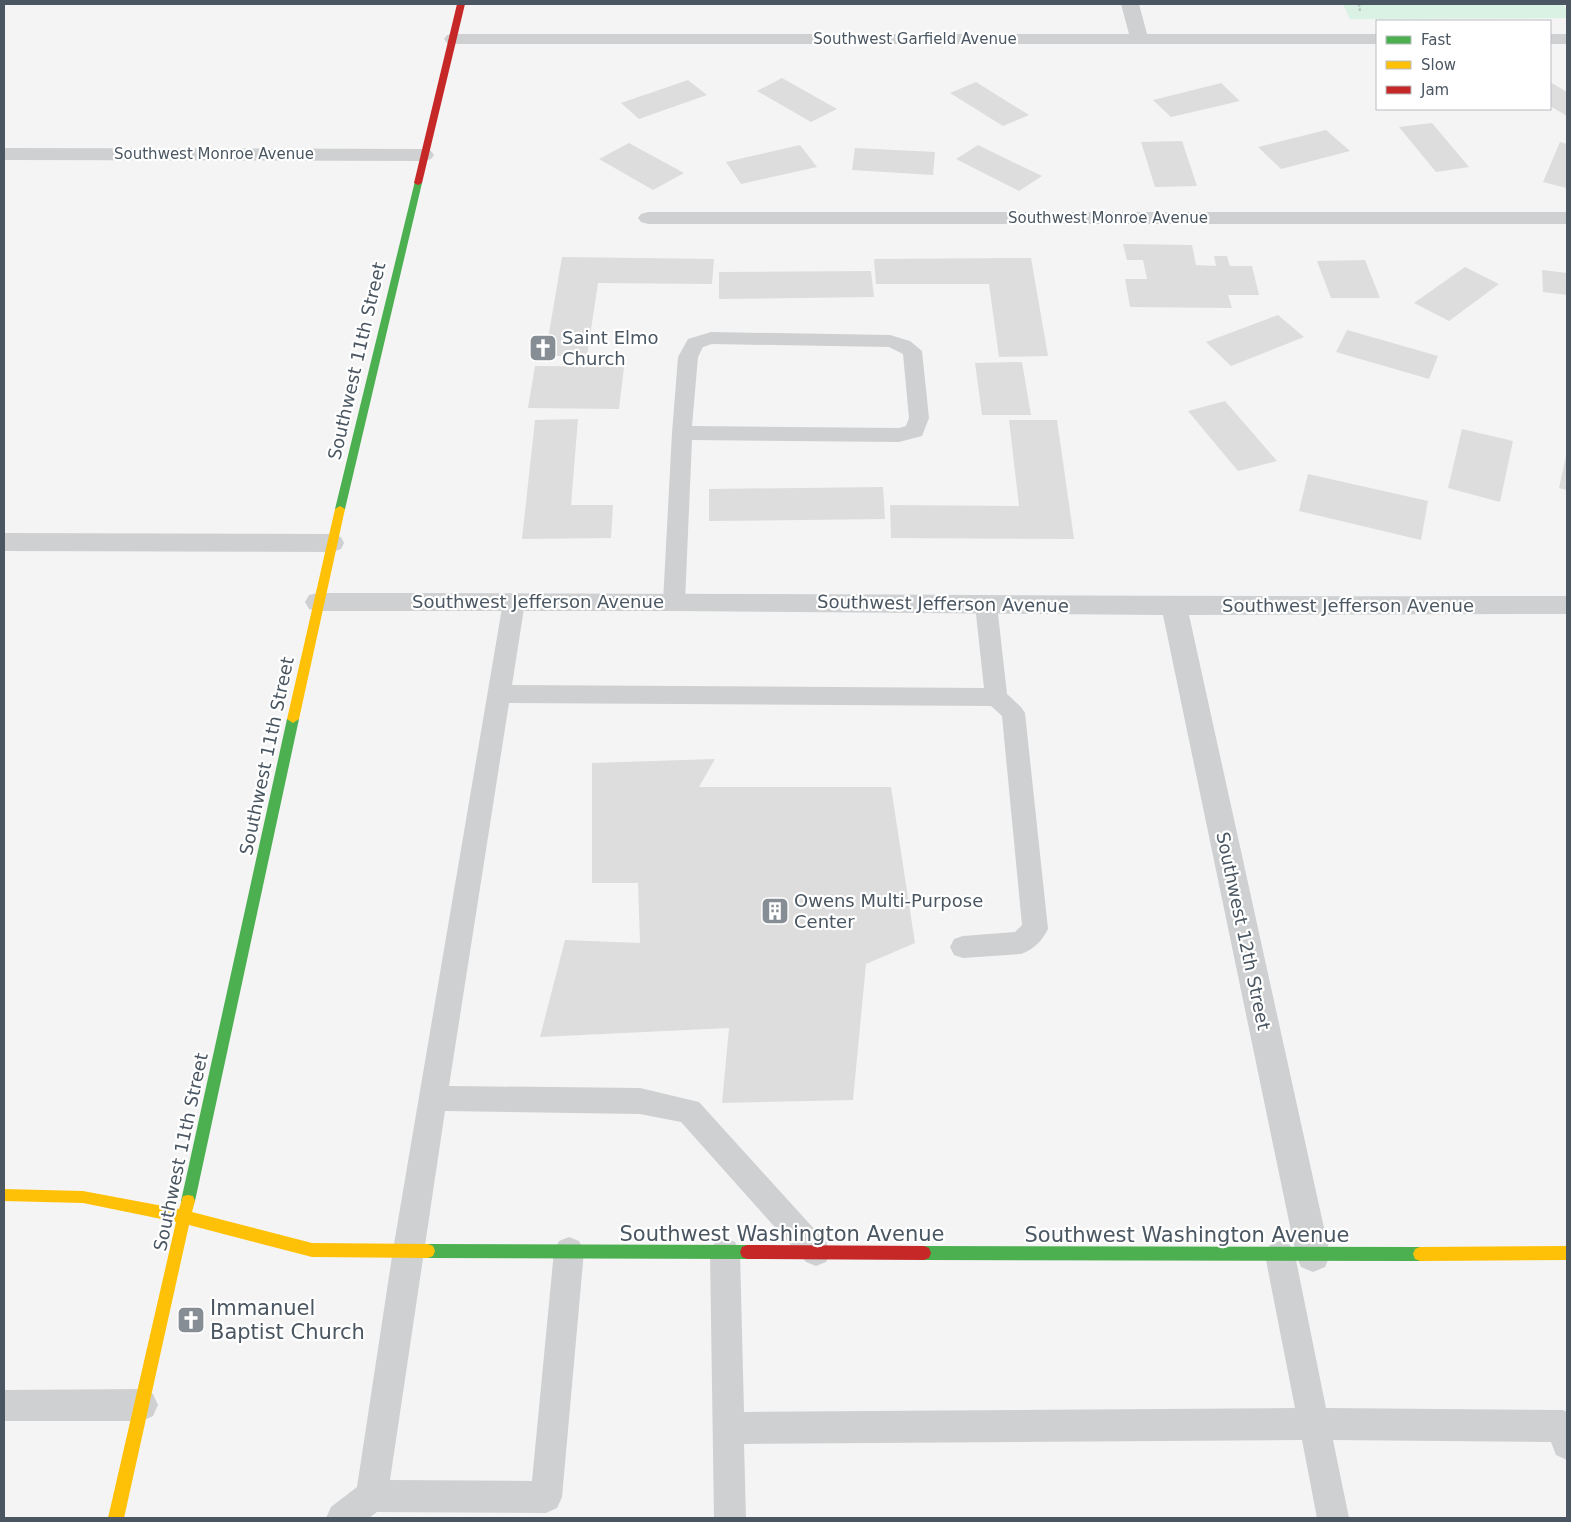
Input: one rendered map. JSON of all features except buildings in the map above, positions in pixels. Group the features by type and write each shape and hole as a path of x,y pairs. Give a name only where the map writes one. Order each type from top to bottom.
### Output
{"main road":[{"name":"Southwest 11th Street","path":"116,1518 185,1217 318,602 461,4"},
{"name":"Southwest Washington Avenue","path":"4,1195 84,1197 185,1217 312,1250 1280,1255 1567,1254"}],"street":[{"path":"1130,4 1140,39"},
{"name":"Southwest Garfield Avenue","path":"453,39 1376,39"},
{"path":"1551,39 1567,39"},
{"name":"Southwest Monroe Avenue","path":"4,154 424,155"},
{"name":"Southwest Monroe Avenue","path":"648,218 1567,218"},
{"path":"4,542 332,544"},
{"name":"Southwest Jefferson Avenue","path":"318,602 674,602 1174,606 1567,604"},
{"name":"Southwest 12th Street","path":"1174,606 1313,1255"}],"lane":[{"path":"674,602 682,433 688,356 695,343 711,338 890,341 912,351 919,418 915,431 899,435 682,433"},
{"path":"372,1496 408,1250 514,602"},
{"path":"963,947 1021,943 1035,928 1013,713 996,697 986,605"},
{"path":"500,694 996,697"},
{"path":"433,1098 640,1102 689,1111 816,1252"},
{"path":"342,1518 372,1496 548,1508 569,1251"},
{"path":"726,1252 730,1518"},
{"path":"1280,1255 1333,1518"},
{"path":"4,1406 142,1405"},
{"path":"728,1428 1314,1424 1562,1426 1567,1444"}],"green space":[{"path":"1343,4 1563,4 1567,10 1567,18 1350,19"}],"traffic: fast":[{"path":"340,509 418,183"},
{"path":"188,1201 293,719"},
{"path":"428,1251 747,1252"},
{"path":"924,1253 1420,1254"}],"traffic: slow":[{"path":"293,719 340,509"},
{"path":"4,1195 83,1197 185,1217 312,1250 428,1251"},
{"path":"116,1518 188,1201"},
{"path":"1420,1254 1567,1253"}],"traffic: jam":[{"path":"418,183 461,4"},
{"path":"747,1252 924,1253"}],"place":[{"name":"Saint Elmo Church","path":"543,348"},
{"name":"Owens Multi-Purpose Center","path":"775,911"},
{"name":"Immanuel Baptist Church","path":"191,1320"}]}
